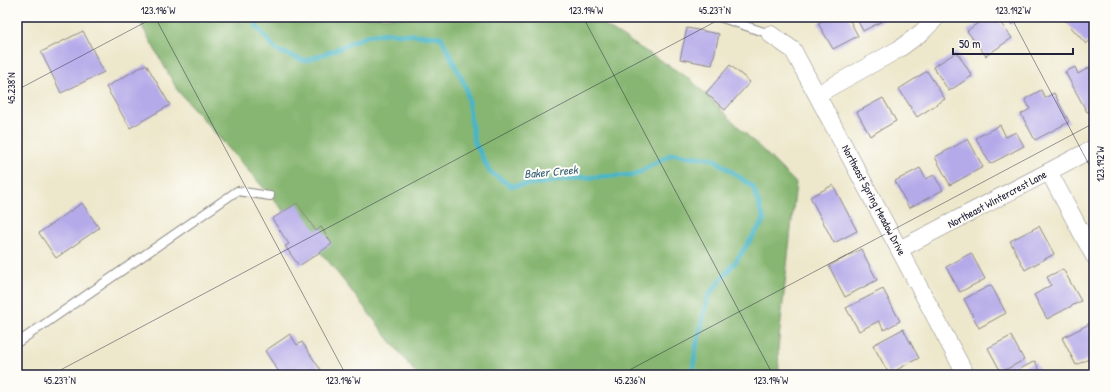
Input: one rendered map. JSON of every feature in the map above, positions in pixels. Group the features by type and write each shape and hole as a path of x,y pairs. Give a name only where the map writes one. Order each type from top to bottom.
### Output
{"street":[{"path":"818,94 899,49 922,32 937,17"},
{"name":"Northeast Spring Meadow Drive","path":"770,34 793,50 818,94 966,375"},
{"name":"Northeast Wintercrest Lane","path":"900,249 1094,148"},
{"path":"1049,172 1094,256"}],"lane":[{"path":"719,17 770,34"},
{"path":"17,344 237,191 270,196"}],"green space":[{"path":"137,17 591,17 690,79 796,183 778,348 779,375 417,375 329,262 178,91"}],"building":[{"path":"829,17 848,17 858,36 833,49 818,23"},
{"path":"856,17 887,17 888,18 863,31"},
{"path":"986,17 996,17 1012,38 986,56 967,31"},
{"path":"1005,17 1021,17 1012,25"},
{"path":"1062,17 1094,17 1094,37 1086,44"},
{"path":"687,28 719,34 712,65 680,59"},
{"path":"83,31 104,72 61,93 41,52"},
{"path":"957,52 972,76 949,91 933,67"},
{"path":"146,64 170,105 130,128 106,87"},
{"path":"730,65 750,82 725,110 706,93"},
{"path":"1094,65 1094,108 1087,112 1065,72 1075,67 1078,74"},
{"path":"927,71 945,99 917,117 899,89"},
{"path":"1041,90 1045,98 1054,93 1069,122 1035,140 1021,114 1030,109 1025,99"},
{"path":"883,98 896,121 870,136 857,112"},
{"path":"1000,125 1006,137 1016,132 1024,146 990,164 976,138"},
{"path":"968,139 983,167 950,185 935,157"},
{"path":"920,168 926,179 934,175 943,190 909,208 895,181"},
{"path":"833,185 857,231 834,243 810,197"},
{"path":"82,203 99,228 56,258 39,233"},
{"path":"297,203 316,231 321,227 332,244 299,266 285,246 289,244 272,219"},
{"path":"1039,226 1054,254 1025,270 1010,241"},
{"path":"861,249 877,280 845,297 829,266"},
{"path":"971,253 985,279 960,292 946,267"},
{"path":"1063,269 1081,301 1047,319 1034,295 1051,285 1047,277"},
{"path":"991,285 1006,313 979,328 964,299"},
{"path":"883,289 900,321 884,330 879,321 859,331 846,308"},
{"path":"1091,323 1094,329 1094,368 1089,359 1076,365 1062,338"},
{"path":"903,329 919,358 889,374 873,345"},
{"path":"290,334 297,345 302,342 324,375 281,375 265,351"},
{"path":"1011,336 1024,360 1001,372 988,348"},
{"path":"1035,361 1042,375 1009,375"}],"waterway":[{"name":"Baker Creek","path":"253,17 257,27 276,50 305,61 366,36 388,33 441,37 466,87 474,141 490,172 511,186 578,178 634,175 672,154 714,159 753,187 764,220 736,261 708,296 696,348 692,375"}]}
